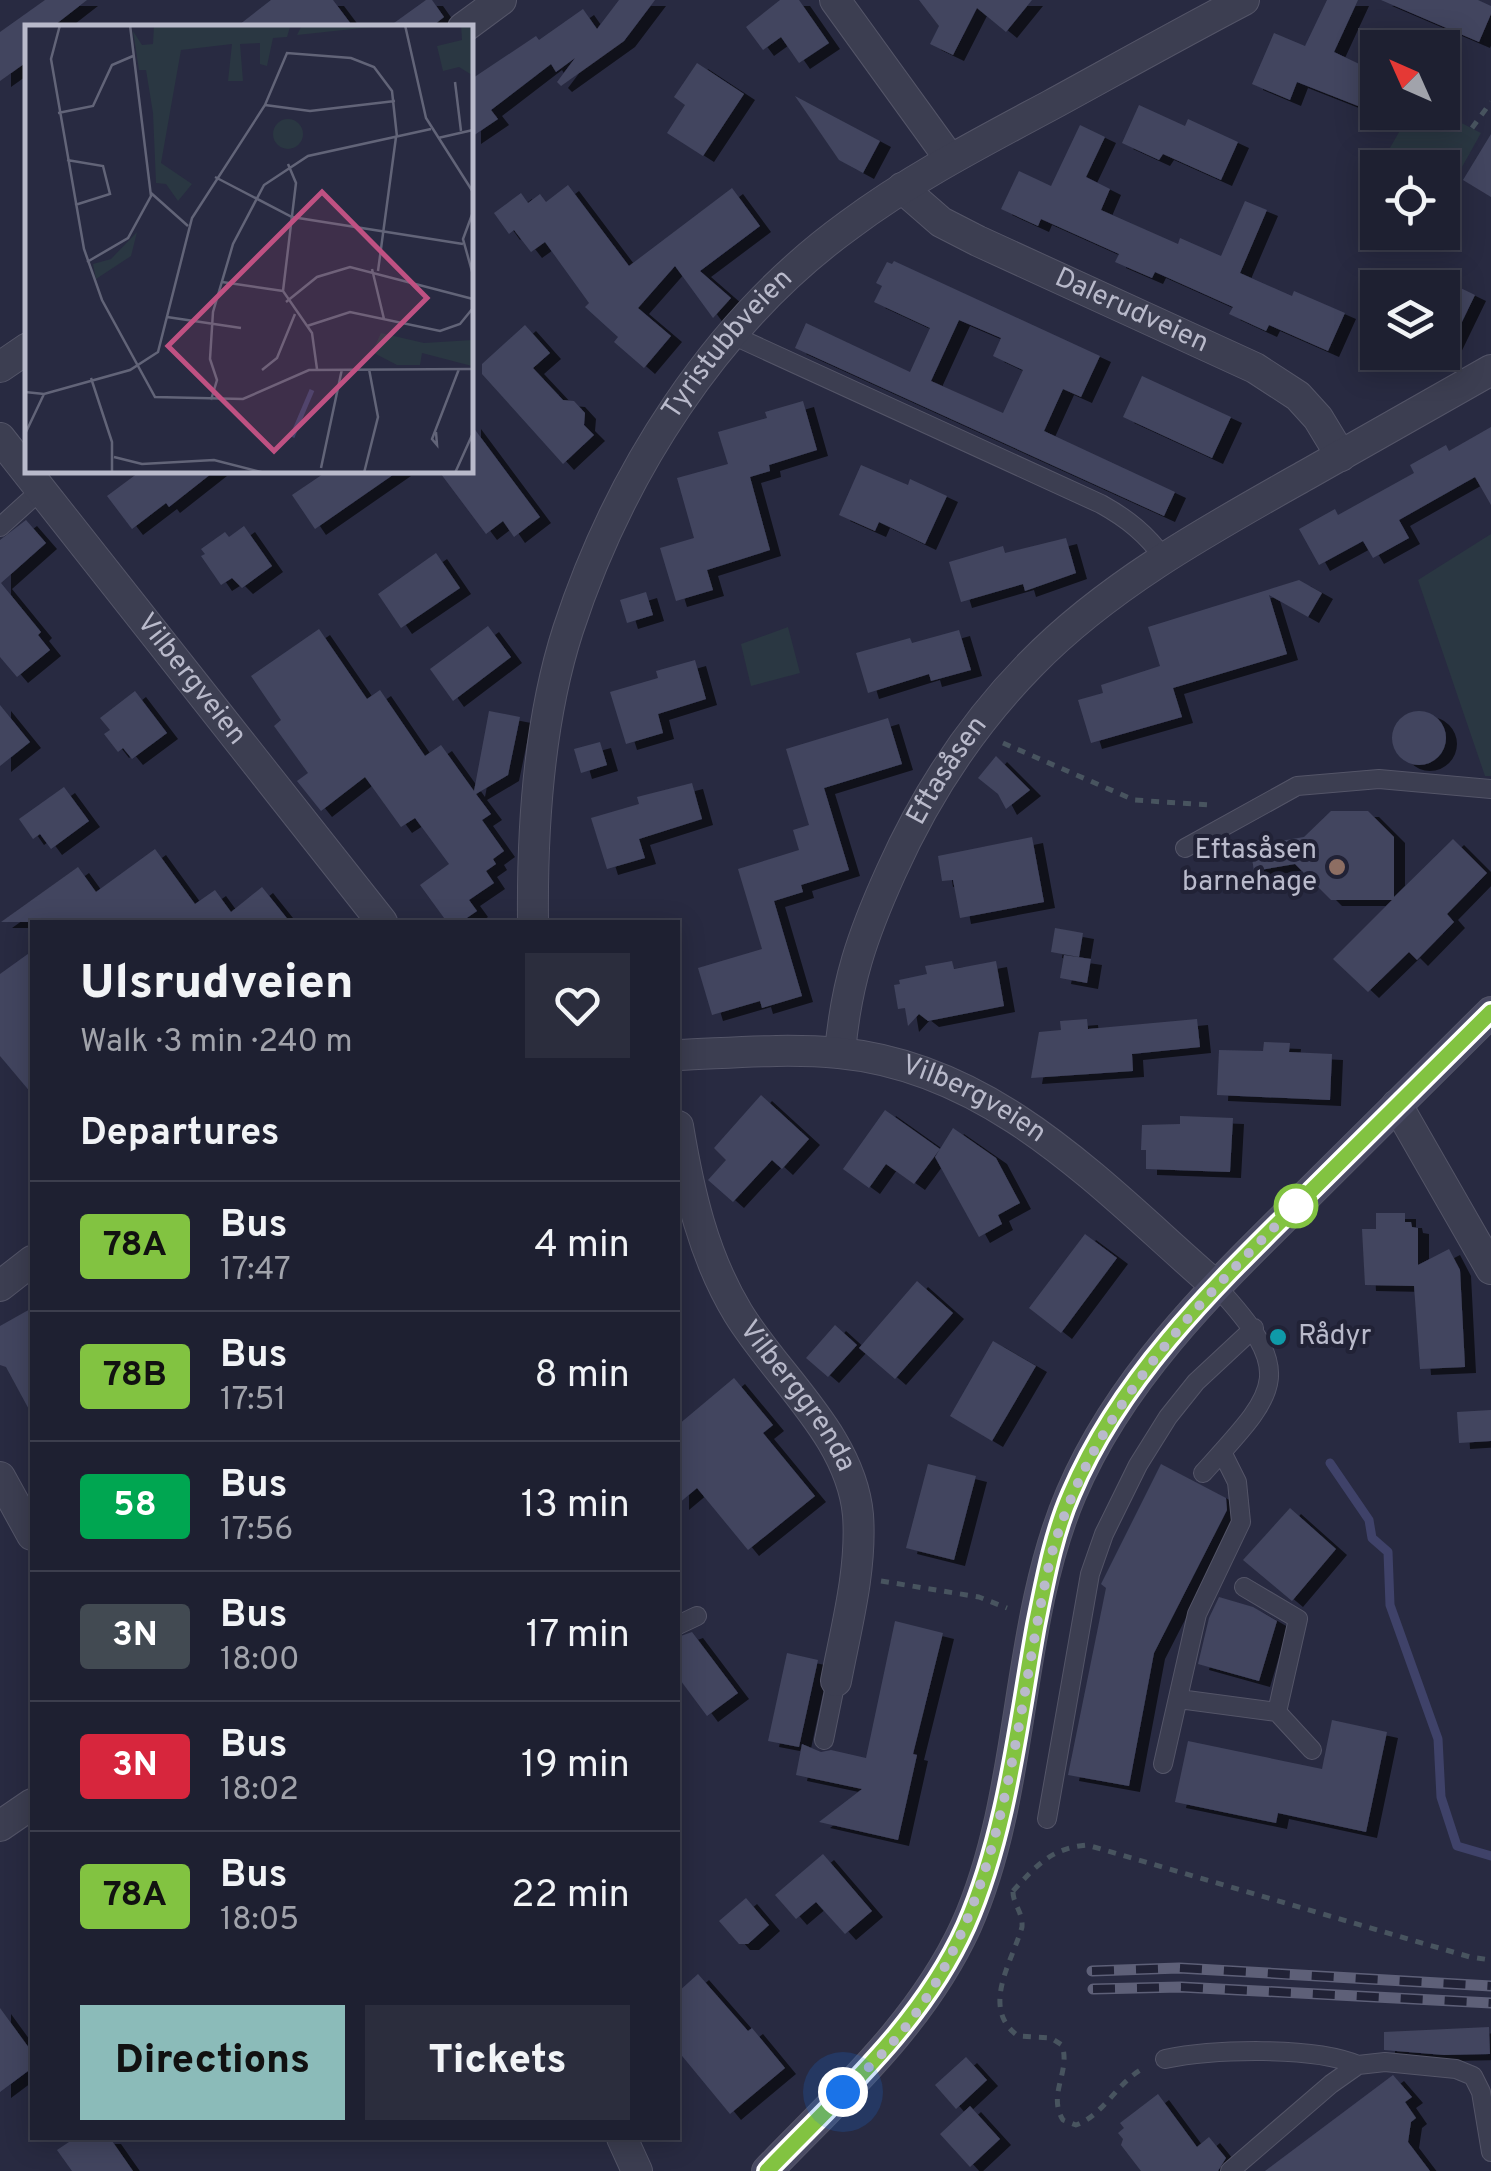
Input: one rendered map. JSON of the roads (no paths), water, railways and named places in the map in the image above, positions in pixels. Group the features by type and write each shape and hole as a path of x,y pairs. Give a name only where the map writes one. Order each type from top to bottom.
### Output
{"street":[{"path":"466,25 500,0"},
{"path":"835,0 950,160"},
{"name":"Tyristubbveien","path":"534,920 532,865 537,796 546,730 567,633 588,576 642,465 730,334 797,267 902,188 1244,0"},
{"name":"Dalerudveien","path":"902,188 941,222 978,241 1255,368 1298,396 1318,418 1341,456"},
{"path":"0,368 25,350"},
{"name":"Eftasåsen","path":"840,1053 844,1008 860,941 919,816 975,730 1050,646 1164,558 1491,370"},
{"name":"Vilbergveien","path":"0,438 25,470"},
{"name":"Vilbergveien","path":"26,472 380,920"},
{"path":"767,2171 910,2022 944,1969 966,1924 985,1873 1004,1797 1037,1620 1062,1519 1100,1436 1150,1364 1216,1286 1491,1012"},
{"name":"Vilbergveien","path":"680,1055 840,1053 924,1071 1016,1117 1078,1163 1216,1286"},
{"path":"1397,1105 1491,1269"},
{"name":"Vilberggrenda","path":"680,1135 702,1239 725,1289 826,1434 852,1490 858,1513 854,1576 836,1681"},
{"path":"0,1286 30,1263"},
{"path":"0,1477 30,1531"},
{"path":"0,1826 30,1805"},
{"path":"623,2140 637,2171"}],"lane":[{"path":"730,334 1101,504 1128,519 1164,558"},
{"path":"0,527 40,490"},
{"path":"1185,848 1297,786 1379,780 1491,789"},
{"path":"1203,1473 1258,1409 1270,1384 1270,1368 1254,1328 1216,1286"},
{"path":"1047,1819 1090,1574 1104,1534 1138,1465 1168,1417 1196,1382 1254,1328"},
{"path":"1163,1764 1188,1642 1240,1522 1238,1482 1222,1452"},
{"path":"1244,1587 1298,1619 1278,1712"},
{"path":"680,1624 697,1616"},
{"path":"824,1740 836,1681"},
{"path":"1179,1699 1278,1712 1312,1750"},
{"path":"1165,2059 1210,2054 1312,2054 1342,2058 1358,2065"},
{"path":"1230,2171 1358,2065 1385,2062 1473,2076 1481,2092 1491,2152"}],"waterway":[{"path":"1330,1463 1369,1520 1372,1538 1388,1552 1390,1605 1438,1739 1441,1797 1457,1846 1491,1856"}],"railway":[{"path":"1092,1971 1179,1968 1491,1986"},
{"path":"1093,1989 1181,1987 1491,2003"}],"place":[{"name":"Eftasåsen barnehage","path":"1337,867"},
{"name":"Rådyr","path":"1278,1337"}]}
